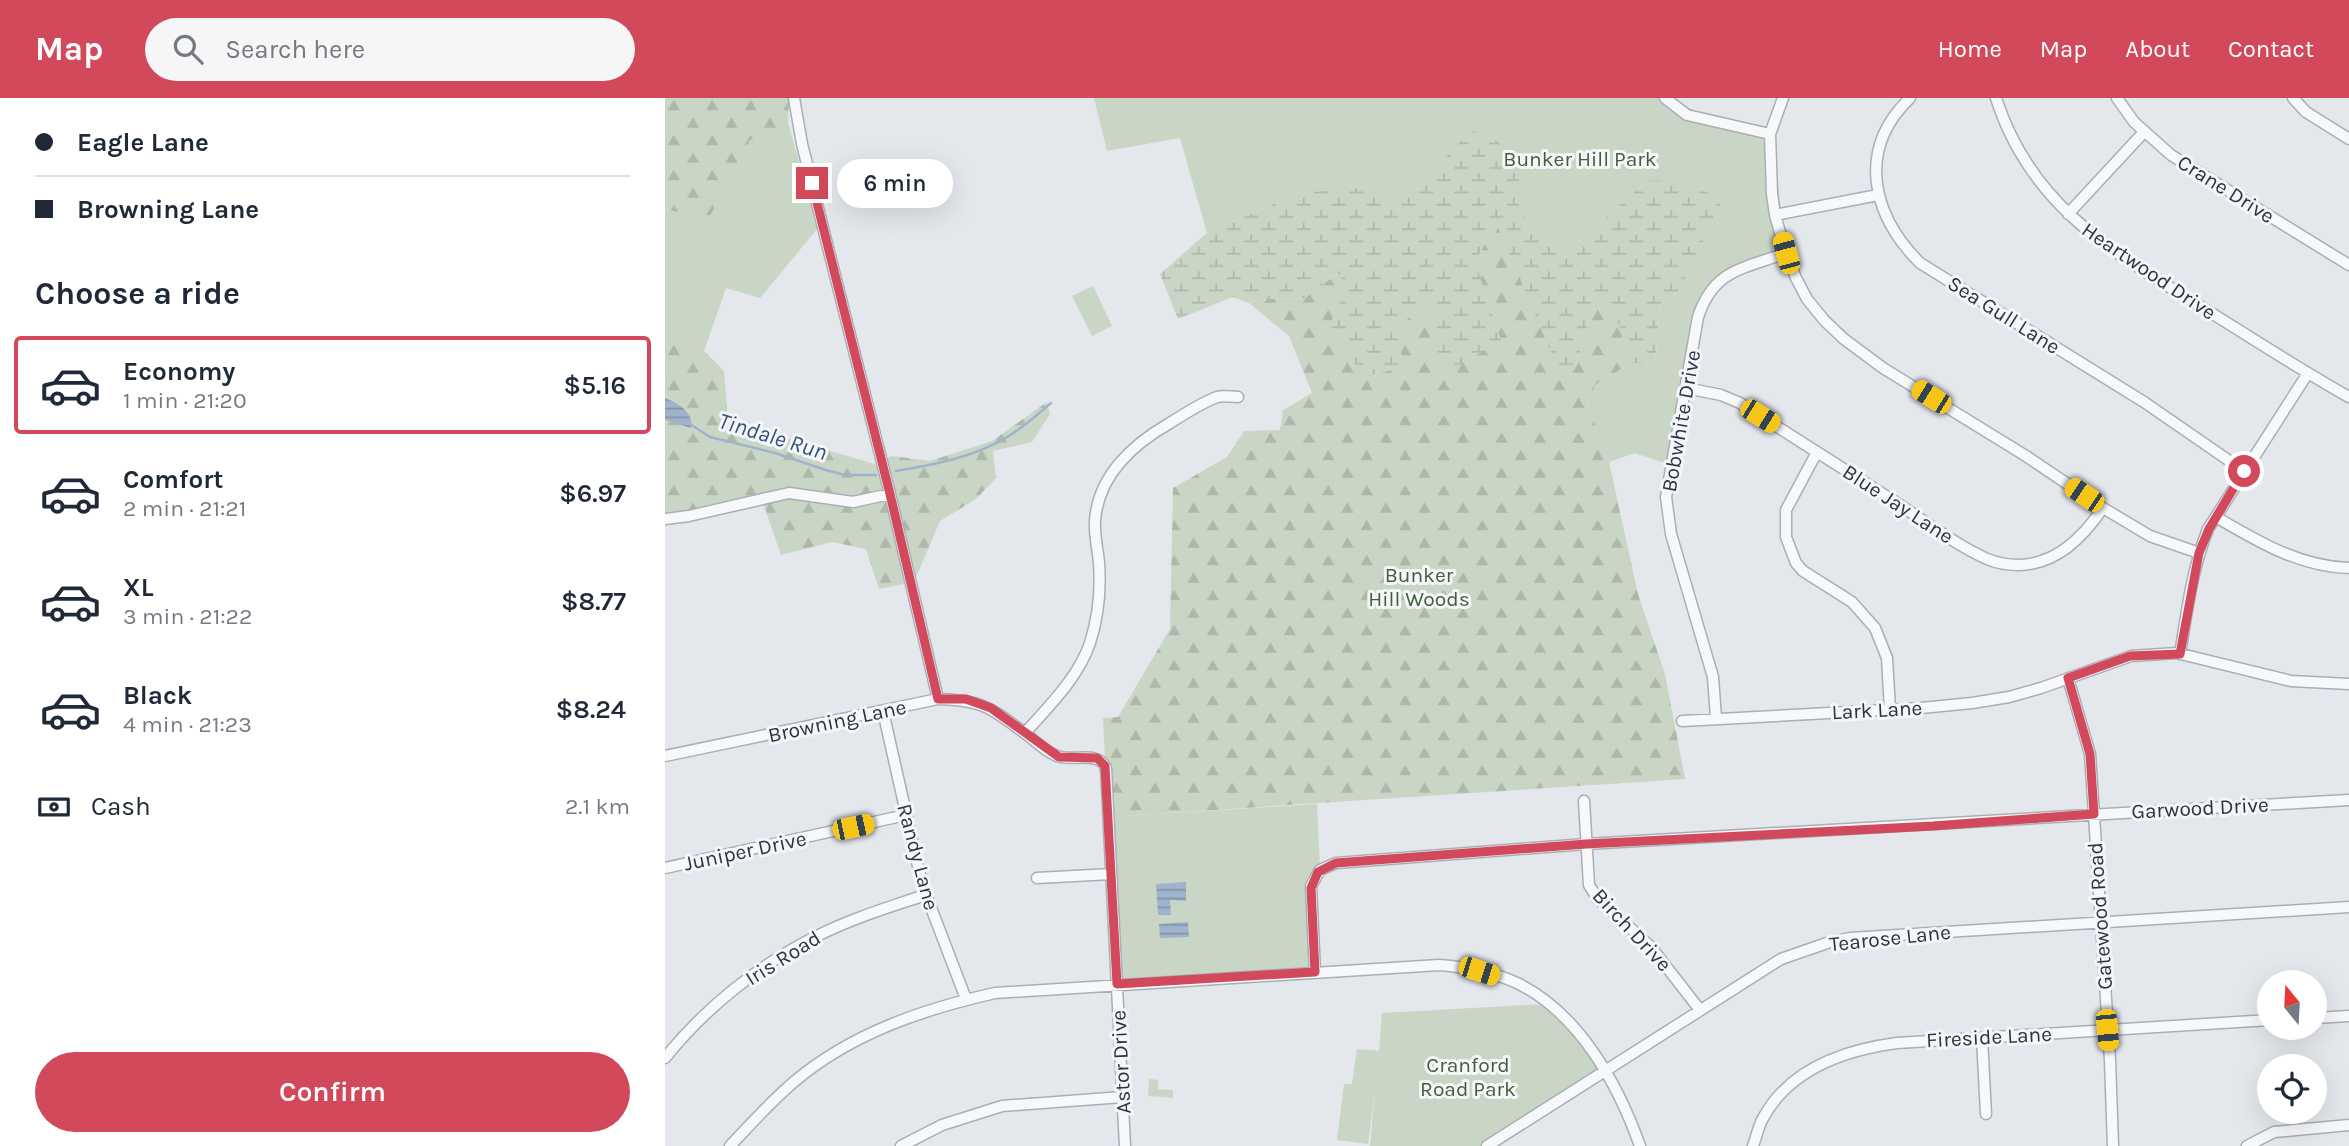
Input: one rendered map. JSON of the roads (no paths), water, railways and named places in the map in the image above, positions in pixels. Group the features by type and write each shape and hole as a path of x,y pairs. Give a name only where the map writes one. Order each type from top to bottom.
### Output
{"street":[{"path":"794,98 802,144 890,494 938,699"},
{"path":"1665,98 1688,115 1770,134"},
{"path":"1783,98 1770,134 1775,215 1786,253 1807,299 1824,320 1844,340 1883,368 2026,456 2103,508 2150,536 2199,553"},
{"name":"Sea Gull Lane","path":"1910,98 1897,112 1881,143 1876,171 1878,195 1887,220 1896,236 1920,263 2144,402 2244,471"},
{"name":"Heartwood Drive","path":"1996,98 2004,122 2024,162 2034,177 2080,226 2153,277 2349,397"},
{"name":"Crane Drive","path":"2117,98 2134,122 2171,155 2349,265"},
{"path":"2293,98 2306,112 2349,139"},
{"path":"2068,214 2144,132"},
{"path":"1775,215 1878,195"},
{"name":"Bobwhite Drive","path":"1716,718 1713,677 1671,534 1666,497 1698,317 1714,285 1725,275 1786,253"},
{"path":"2180,654 2199,553 2216,517 2308,373"},
{"name":"Blue Jay Lane","path":"1686,388 1721,395 1740,403 1988,560 2003,564 2031,564 2053,557 2070,547 2088,529 2103,508"},
{"path":"1025,733 1059,695 1090,644 1099,603 1100,567 1095,521 1103,489 1114,469 1133,447 1168,424 1219,396 1238,397"},
{"path":"1817,452 1786,510 1786,537 1796,563 1803,571 1852,602 1875,628 1887,658 1890,710"},
{"path":"665,519 689,516 789,492 853,502 890,494"},
{"path":"2216,517 2285,554 2318,565 2349,568"},
{"path":"2068,678 2130,656 2180,654 2291,681 2349,684"},
{"name":"Lark Lane","path":"1682,721 1959,705 2009,697 2068,678"},
{"name":"Gatewood Road","path":"2068,678 2090,754 2113,1146"},
{"name":"Browning Lane","path":"665,756 938,699 966,699 991,708 1059,757 1097,758 1106,768"},
{"name":"Randy Lane","path":"883,711 925,895 966,999"},
{"name":"Astor Drive","path":"1106,768 1125,1146"},
{"name":"Garwood Drive","path":"1315,972 1311,888 1315,876 1326,866 1339,862 1586,844 2349,800"},
{"name":"Birch Drive","path":"1584,801 1589,885 1597,898 1651,947 1700,1010"},
{"name":"Juniper Drive","path":"665,868 906,815"},
{"path":"1037,878 1111,874"},
{"name":"Iris Road","path":"665,1058 684,1035 720,1001 791,949 855,919 925,895"},
{"name":"Tearose Lane","path":"1487,1146 1781,959 1830,942 1850,938 2349,908"},
{"path":"730,1146 795,1081 820,1062 875,1031 914,1014 966,999 995,993 1117,984 1439,965 1470,969 1515,982 1530,991 1575,1029 1606,1071 1623,1102 1640,1146"},
{"path":"2327,1017 2349,1016"},
{"name":"Fireside Lane","path":"1753,1146 1761,1121 1791,1083 1828,1059 1867,1047 2257,1021"},
{"path":"1982,1038 1986,1114"},
{"path":"901,1146 942,1125 1002,1106 1122,1097"},
{"path":"2247,1146 2274,1132 2349,1125"}],"water":[{"path":"665,398 688,413 691,428 665,420"},
{"path":"1186,882 1186,901 1170,900 1171,915 1158,915 1156,884"},
{"path":"1188,922 1189,937 1160,938 1159,924"}],"waterway":[{"name":"Tindale Run","path":"896,471 939,463 995,444 1019,430 1051,403"},
{"name":"Tindale Run","path":"690,424 710,437 775,453 826,470 845,475 876,475"}],"park label":[{"name":"Bunker Hill Park","path":"1580,159"},
{"name":"Bunker Hill Woods","path":"1419,587"},
{"name":"Cranford Road Park","path":"1468,1077"}]}
